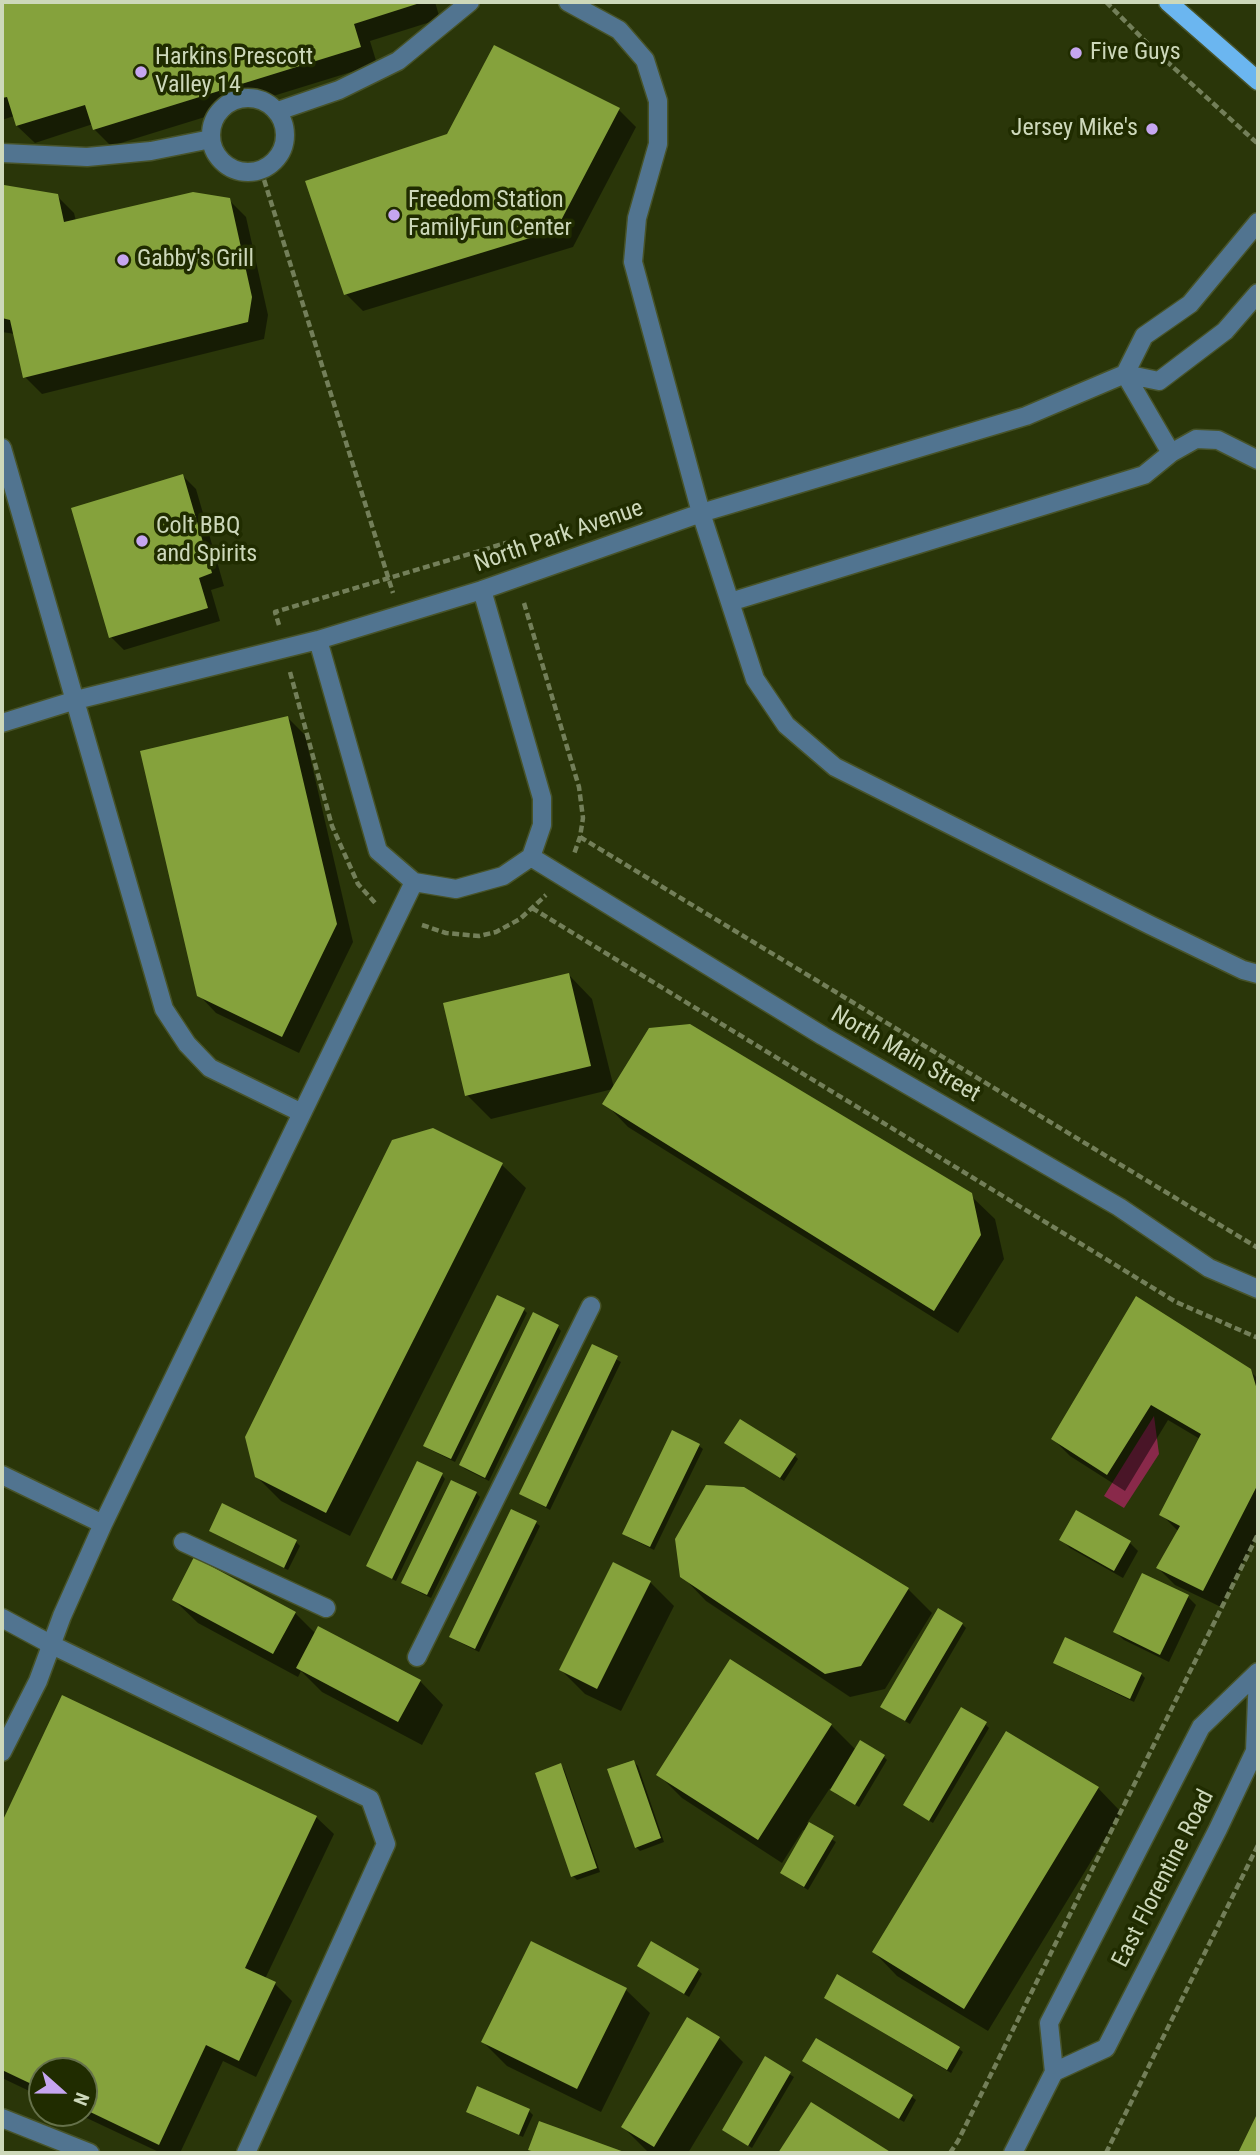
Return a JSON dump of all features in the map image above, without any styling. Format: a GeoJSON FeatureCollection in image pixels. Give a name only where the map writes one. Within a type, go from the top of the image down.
{"type":"FeatureCollection","features":[{"type":"Feature","properties":{"kind":"main road"},"geometry":{"type":"LineString","coordinates":[[1168,2],[1258,81]]}},
{"type":"Feature","properties":{"kind":"street"},"geometry":{"type":"LineString","coordinates":[[278,111],[338,90],[398,61],[470,2]]}},
{"type":"Feature","properties":{"kind":"street"},"geometry":{"type":"LineString","coordinates":[[568,2],[619,30],[645,60],[658,101],[658,144],[637,218],[633,262],[701,513],[755,679],[786,725],[835,767],[1150,925],[1243,970],[1258,974]]}},
{"type":"Feature","properties":{"kind":"street"},"geometry":{"type":"LineString","coordinates":[[246,97],[257,98],[278,111],[286,133],[279,156],[271,164],[261,170],[239,171],[220,159],[211,139],[216,116],[224,107],[234,100],[246,97]]}},
{"type":"Feature","properties":{"kind":"street"},"geometry":{"type":"LineString","coordinates":[[2,153],[87,158],[151,151],[211,139]]}},
{"type":"Feature","properties":{"kind":"street"},"geometry":{"type":"LineString","coordinates":[[1125,374],[1144,337],[1190,304],[1258,222]]}},
{"type":"Feature","properties":{"kind":"street"},"geometry":{"type":"LineString","coordinates":[[1125,374],[1159,381],[1225,331],[1258,293]]}},
{"type":"Feature","properties":{"kind":"street"},"geometry":{"type":"LineString","coordinates":[[1125,374],[1171,453]]}},
{"type":"Feature","properties":{"kind":"street","name":"North Park Avenue"},"geometry":{"type":"LineString","coordinates":[[2,723],[76,700],[318,640],[482,590],[701,513],[1026,416],[1125,374]]}},
{"type":"Feature","properties":{"kind":"street"},"geometry":{"type":"LineString","coordinates":[[730,602],[1144,475],[1171,453],[1196,439],[1218,440],[1258,460]]}},
{"type":"Feature","properties":{"kind":"street"},"geometry":{"type":"LineString","coordinates":[[2,448],[164,1009],[187,1044],[211,1068],[302,1113]]}},
{"type":"Feature","properties":{"kind":"street"},"geometry":{"type":"LineString","coordinates":[[318,640],[378,851],[414,882],[456,889],[503,876],[531,856],[542,825],[542,798],[482,590]]}},
{"type":"Feature","properties":{"kind":"street","name":"North Main Street"},"geometry":{"type":"LineString","coordinates":[[531,856],[823,1036],[1119,1207],[1209,1268],[1258,1289]]}},
{"type":"Feature","properties":{"kind":"street"},"geometry":{"type":"LineString","coordinates":[[2,1752],[38,1681],[62,1616],[103,1524],[414,882]]}},
{"type":"Feature","properties":{"kind":"street"},"geometry":{"type":"LineString","coordinates":[[416,1657],[591,1306]]}},
{"type":"Feature","properties":{"kind":"street"},"geometry":{"type":"LineString","coordinates":[[2,1475],[103,1524]]}},
{"type":"Feature","properties":{"kind":"street"},"geometry":{"type":"LineString","coordinates":[[183,1542],[326,1608]]}},
{"type":"Feature","properties":{"kind":"street"},"geometry":{"type":"LineString","coordinates":[[2,1618],[52,1645],[370,1799],[386,1844],[246,2153]]}},
{"type":"Feature","properties":{"kind":"street","name":"East Florentine Road"},"geometry":{"type":"LineString","coordinates":[[1258,1672],[1255,1751],[1218,1829],[1106,2048],[1054,2072],[1049,2023],[1201,1727],[1258,1672]]}},
{"type":"Feature","properties":{"kind":"street"},"geometry":{"type":"LineString","coordinates":[[1013,2153],[1054,2072]]}},
{"type":"Feature","properties":{"kind":"street"},"geometry":{"type":"LineString","coordinates":[[2,2118],[90,2153]]}},
{"type":"Feature","properties":{"kind":"path"},"geometry":{"type":"LineString","coordinates":[[1106,2],[1153,49],[1258,144]]}},
{"type":"Feature","properties":{"kind":"path"},"geometry":{"type":"LineString","coordinates":[[261,170],[400,615]]}},
{"type":"Feature","properties":{"kind":"path"},"geometry":{"type":"LineString","coordinates":[[279,626],[275,612],[506,543],[510,556]]}},
{"type":"Feature","properties":{"kind":"path"},"geometry":{"type":"LineString","coordinates":[[522,596],[579,787],[583,818],[572,860]]}},
{"type":"Feature","properties":{"kind":"path"},"geometry":{"type":"LineString","coordinates":[[289,670],[332,826],[358,884],[376,905]]}},
{"type":"Feature","properties":{"kind":"path"},"geometry":{"type":"LineString","coordinates":[[580,837],[1258,1248]]}},
{"type":"Feature","properties":{"kind":"path"},"geometry":{"type":"LineString","coordinates":[[422,925],[446,933],[479,936],[496,932],[520,919],[550,892]]}},
{"type":"Feature","properties":{"kind":"path"},"geometry":{"type":"LineString","coordinates":[[532,908],[1176,1302],[1258,1338]]}},
{"type":"Feature","properties":{"kind":"path"},"geometry":{"type":"LineString","coordinates":[[950,2153],[1258,1534]]}},
{"type":"Feature","properties":{"kind":"path"},"geometry":{"type":"LineString","coordinates":[[1106,2153],[1258,1846]]}},
{"type":"Feature","properties":{"kind":"shaded area"},"geometry":{"type":"Polygon","coordinates":[[[1154,1416],[1159,1454],[1124,1508],[1104,1496],[1154,1416]]]}},
{"type":"Feature","properties":{"kind":"building","name":"Harkins Prescott Valley 14"},"geometry":{"type":"Polygon","coordinates":[[[2,2],[423,2],[354,24],[361,47],[93,130],[85,105],[16,126],[7,97],[2,98],[2,2]]]}},
{"type":"Feature","properties":{"kind":"building"},"geometry":{"type":"Polygon","coordinates":[[[494,45],[620,108],[556,230],[344,295],[305,181],[447,134],[494,45]]]}},
{"type":"Feature","properties":{"kind":"building","name":"Gabby's Grill"},"geometry":{"type":"Polygon","coordinates":[[[4,185],[58,194],[64,222],[193,192],[230,198],[252,297],[248,322],[23,378],[10,320],[2,318],[4,185]]]}},
{"type":"Feature","properties":{"kind":"building","name":"Colt BBQ and Spirits"},"geometry":{"type":"Polygon","coordinates":[[[183,474],[212,573],[199,578],[208,608],[109,638],[71,508],[183,474]]]}},
{"type":"Feature","properties":{"kind":"building"},"geometry":{"type":"Polygon","coordinates":[[[288,716],[337,924],[282,1037],[197,996],[140,751],[288,716]]]}},
{"type":"Feature","properties":{"kind":"building"},"geometry":{"type":"Polygon","coordinates":[[[569,973],[591,1066],[465,1096],[443,1003],[569,973]]]}},
{"type":"Feature","properties":{"kind":"building"},"geometry":{"type":"Polygon","coordinates":[[[690,1024],[972,1193],[981,1235],[934,1311],[602,1104],[649,1028],[690,1024]]]}},
{"type":"Feature","properties":{"kind":"building"},"geometry":{"type":"Polygon","coordinates":[[[433,1128],[503,1163],[326,1513],[255,1477],[245,1437],[392,1140],[433,1128]]]}},
{"type":"Feature","properties":{"kind":"building"},"geometry":{"type":"Polygon","coordinates":[[[497,1295],[525,1308],[451,1459],[423,1446],[497,1295]]]}},
{"type":"Feature","properties":{"kind":"building"},"geometry":{"type":"Polygon","coordinates":[[[1136,1296],[1251,1369],[1258,1393],[1258,1484],[1203,1591],[1156,1568],[1180,1526],[1159,1515],[1201,1434],[1151,1405],[1107,1475],[1051,1439],[1136,1296]]]}},
{"type":"Feature","properties":{"kind":"building"},"geometry":{"type":"Polygon","coordinates":[[[533,1312],[559,1325],[485,1478],[459,1465],[533,1312]]]}},
{"type":"Feature","properties":{"kind":"building"},"geometry":{"type":"Polygon","coordinates":[[[592,1344],[618,1356],[546,1507],[519,1494],[592,1344]]]}},
{"type":"Feature","properties":{"kind":"building"},"geometry":{"type":"Polygon","coordinates":[[[740,1419],[796,1454],[780,1478],[724,1443],[740,1419]]]}},
{"type":"Feature","properties":{"kind":"building"},"geometry":{"type":"Polygon","coordinates":[[[672,1430],[700,1444],[650,1547],[622,1534],[672,1430]]]}},
{"type":"Feature","properties":{"kind":"building"},"geometry":{"type":"Polygon","coordinates":[[[417,1461],[443,1473],[392,1579],[366,1566],[417,1461]]]}},
{"type":"Feature","properties":{"kind":"building"},"geometry":{"type":"Polygon","coordinates":[[[451,1480],[477,1492],[427,1595],[401,1583],[451,1480]]]}},
{"type":"Feature","properties":{"kind":"building"},"geometry":{"type":"Polygon","coordinates":[[[706,1485],[744,1487],[909,1588],[861,1666],[825,1674],[680,1577],[675,1539],[706,1485]]]}},
{"type":"Feature","properties":{"kind":"building"},"geometry":{"type":"Polygon","coordinates":[[[222,1503],[297,1540],[284,1568],[209,1531],[222,1503]]]}},
{"type":"Feature","properties":{"kind":"building"},"geometry":{"type":"Polygon","coordinates":[[[511,1509],[537,1521],[475,1649],[449,1637],[511,1509]]]}},
{"type":"Feature","properties":{"kind":"building"},"geometry":{"type":"Polygon","coordinates":[[[1076,1510],[1131,1541],[1114,1571],[1059,1540],[1076,1510]]]}},
{"type":"Feature","properties":{"kind":"building"},"geometry":{"type":"Polygon","coordinates":[[[194,1557],[296,1612],[273,1654],[172,1600],[194,1557]]]}},
{"type":"Feature","properties":{"kind":"building"},"geometry":{"type":"Polygon","coordinates":[[[613,1562],[651,1581],[597,1689],[559,1670],[613,1562]]]}},
{"type":"Feature","properties":{"kind":"building"},"geometry":{"type":"Polygon","coordinates":[[[1142,1573],[1189,1595],[1160,1655],[1113,1632],[1142,1573]]]}},
{"type":"Feature","properties":{"kind":"building"},"geometry":{"type":"Polygon","coordinates":[[[938,1608],[963,1623],[905,1721],[880,1707],[938,1608]]]}},
{"type":"Feature","properties":{"kind":"building"},"geometry":{"type":"Polygon","coordinates":[[[318,1626],[421,1680],[398,1722],[296,1668],[318,1626]]]}},
{"type":"Feature","properties":{"kind":"building"},"geometry":{"type":"Polygon","coordinates":[[[1065,1637],[1142,1673],[1130,1699],[1053,1663],[1065,1637]]]}},
{"type":"Feature","properties":{"kind":"building"},"geometry":{"type":"Polygon","coordinates":[[[730,1659],[832,1724],[758,1840],[656,1775],[730,1659]]]}},
{"type":"Feature","properties":{"kind":"building"},"geometry":{"type":"Polygon","coordinates":[[[62,1695],[317,1816],[245,1968],[276,1982],[239,2061],[206,2045],[159,2145],[98,2116],[98,2057],[28,2057],[28,2082],[2,2070],[2,1822],[62,1695]]]}},
{"type":"Feature","properties":{"kind":"building"},"geometry":{"type":"Polygon","coordinates":[[[961,1707],[987,1722],[929,1821],[903,1805],[961,1707]]]}},
{"type":"Feature","properties":{"kind":"building"},"geometry":{"type":"Polygon","coordinates":[[[1006,1731],[1099,1787],[964,2009],[872,1952],[1006,1731]]]}},
{"type":"Feature","properties":{"kind":"building"},"geometry":{"type":"Polygon","coordinates":[[[860,1740],[885,1755],[855,1805],[830,1790],[860,1740]]]}},
{"type":"Feature","properties":{"kind":"building"},"geometry":{"type":"Polygon","coordinates":[[[634,1760],[661,1838],[635,1848],[607,1769],[634,1760]]]}},
{"type":"Feature","properties":{"kind":"building"},"geometry":{"type":"Polygon","coordinates":[[[561,1763],[597,1868],[571,1877],[535,1773],[561,1763]]]}},
{"type":"Feature","properties":{"kind":"building"},"geometry":{"type":"Polygon","coordinates":[[[809,1822],[834,1836],[804,1887],[780,1873],[809,1822]]]}},
{"type":"Feature","properties":{"kind":"building"},"geometry":{"type":"Polygon","coordinates":[[[531,1941],[627,1988],[577,2089],[481,2042],[531,1941]]]}},
{"type":"Feature","properties":{"kind":"building"},"geometry":{"type":"Polygon","coordinates":[[[651,1941],[699,1969],[684,1994],[637,1966],[651,1941]]]}},
{"type":"Feature","properties":{"kind":"building"},"geometry":{"type":"Polygon","coordinates":[[[837,1974],[960,2047],[947,2070],[824,1998],[837,1974]]]}},
{"type":"Feature","properties":{"kind":"building"},"geometry":{"type":"Polygon","coordinates":[[[687,2017],[720,2037],[654,2147],[621,2127],[687,2017]]]}},
{"type":"Feature","properties":{"kind":"building"},"geometry":{"type":"Polygon","coordinates":[[[816,2038],[913,2095],[899,2119],[802,2061],[816,2038]]]}},
{"type":"Feature","properties":{"kind":"building"},"geometry":{"type":"Polygon","coordinates":[[[765,2056],[791,2072],[748,2146],[722,2130],[765,2056]]]}},
{"type":"Feature","properties":{"kind":"building"},"geometry":{"type":"Polygon","coordinates":[[[477,2086],[530,2109],[519,2135],[466,2112],[477,2086]]]}},
{"type":"Feature","properties":{"kind":"building"},"geometry":{"type":"Polygon","coordinates":[[[811,2102],[892,2153],[778,2153],[811,2102]]]}},
{"type":"Feature","properties":{"kind":"building"},"geometry":{"type":"Polygon","coordinates":[[[1258,2112],[1258,2153],[1238,2153],[1258,2112]]]}},
{"type":"Feature","properties":{"kind":"building"},"geometry":{"type":"Polygon","coordinates":[[[539,2121],[627,2153],[538,2153],[528,2150],[539,2121]]]}},
{"type":"Feature","properties":{"kind":"place","name":"Five Guys"},"geometry":{"type":"Point","coordinates":[1076,53]}},
{"type":"Feature","properties":{"kind":"place","name":"Harkins Prescott Valley 14"},"geometry":{"type":"Point","coordinates":[141,72]}},
{"type":"Feature","properties":{"kind":"place","name":"Jersey Mike's"},"geometry":{"type":"Point","coordinates":[1152,129]}},
{"type":"Feature","properties":{"kind":"place","name":"Freedom Station FamilyFun Center"},"geometry":{"type":"Point","coordinates":[394,215]}},
{"type":"Feature","properties":{"kind":"place","name":"Gabby's Grill"},"geometry":{"type":"Point","coordinates":[123,260]}},
{"type":"Feature","properties":{"kind":"place","name":"Colt BBQ and Spirits"},"geometry":{"type":"Point","coordinates":[142,541]}}]}
